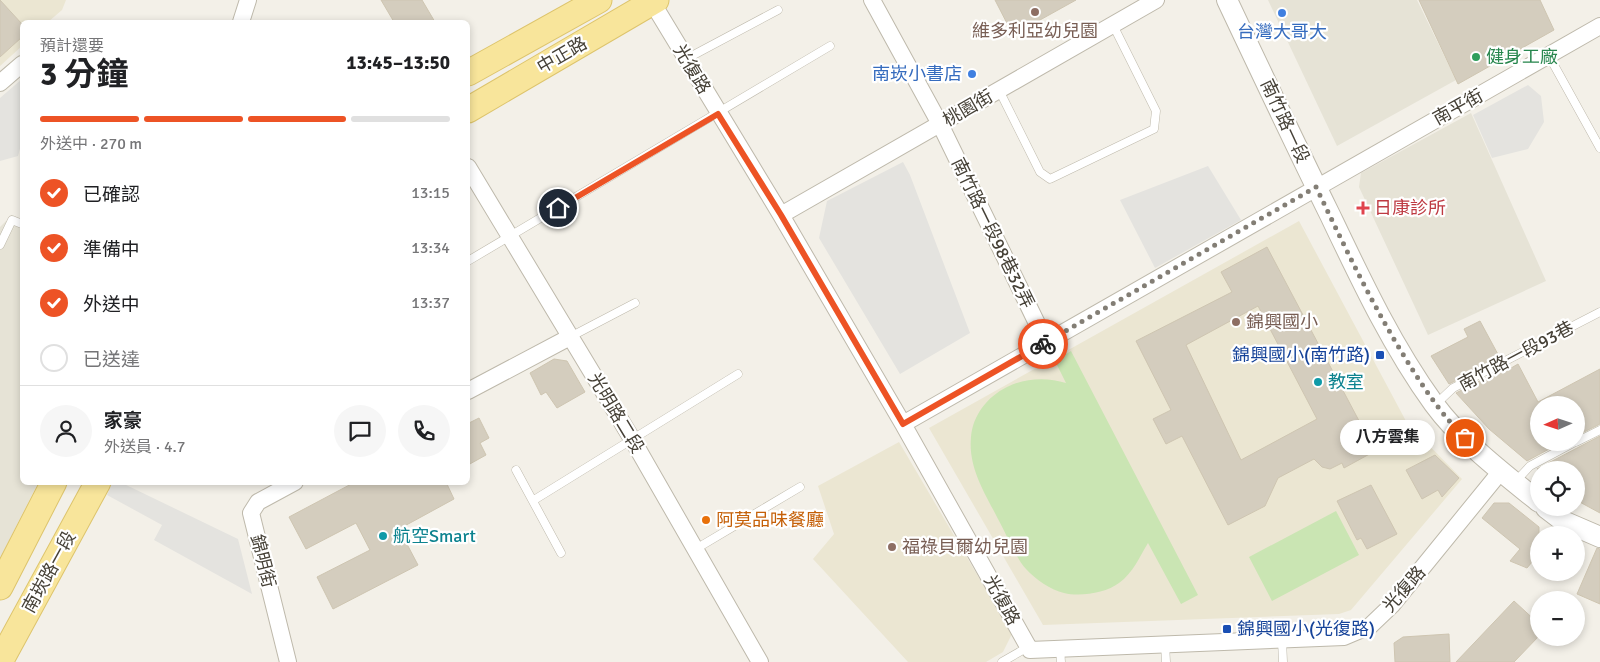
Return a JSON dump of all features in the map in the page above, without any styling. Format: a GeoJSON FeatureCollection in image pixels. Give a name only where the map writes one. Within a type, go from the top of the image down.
{"type":"FeatureCollection","features":[{"type":"Feature","properties":{"kind":"main road","name":"中正路"},"geometry":{"type":"LineString","coordinates":[[470,72],[599,0]]}},
{"type":"Feature","properties":{"kind":"main road","name":"中正路"},"geometry":{"type":"LineString","coordinates":[[470,109],[653,1]]}},
{"type":"Feature","properties":{"kind":"main road","name":"南崁路一段"},"geometry":{"type":"LineString","coordinates":[[0,587],[52,485]]}},
{"type":"Feature","properties":{"kind":"main road","name":"南崁路一段"},"geometry":{"type":"LineString","coordinates":[[0,662],[96,485]]}},
{"type":"Feature","properties":{"kind":"street"},"geometry":{"type":"LineString","coordinates":[[242,20],[248,0]]}},
{"type":"Feature","properties":{"kind":"street","name":"南竹路一段98巷32弄"},"geometry":{"type":"LineString","coordinates":[[872,0],[940,124],[1046,342]]}},
{"type":"Feature","properties":{"kind":"street","name":"桃園街"},"geometry":{"type":"LineString","coordinates":[[781,215],[1156,0]]}},
{"type":"Feature","properties":{"kind":"street","name":"南竹路一段"},"geometry":{"type":"LineString","coordinates":[[1227,0],[1369,296],[1435,405],[1453,426],[1530,495]]}},
{"type":"Feature","properties":{"kind":"street","name":"光復路"},"geometry":{"type":"LineString","coordinates":[[653,1],[718,114],[781,215],[903,424],[1030,650],[1060,655],[1165,643],[1344,637],[1370,626],[1392,606],[1508,477]]}},
{"type":"Feature","properties":{"kind":"street","name":"南平街"},"geometry":{"type":"LineString","coordinates":[[903,424],[1600,26]]}},
{"type":"Feature","properties":{"kind":"street"},"geometry":{"type":"LineString","coordinates":[[0,83],[20,66]]}},
{"type":"Feature","properties":{"kind":"street","name":"光明路二段"},"geometry":{"type":"LineString","coordinates":[[470,170],[632,439],[760,662]]}},
{"type":"Feature","properties":{"kind":"street"},"geometry":{"type":"LineString","coordinates":[[470,390],[570,337]]}},
{"type":"Feature","properties":{"kind":"street","name":"錦明街"},"geometry":{"type":"LineString","coordinates":[[288,662],[251,513],[258,502],[289,485]]}},
{"type":"Feature","properties":{"kind":"street"},"geometry":{"type":"LineString","coordinates":[[1556,516],[1563,521],[1600,537]]}},
{"type":"Feature","properties":{"kind":"lane"},"geometry":{"type":"LineString","coordinates":[[686,59],[778,10]]}},
{"type":"Feature","properties":{"kind":"lane"},"geometry":{"type":"LineString","coordinates":[[999,90],[1040,172],[1050,178],[1154,129],[1156,111],[1113,25]]}},
{"type":"Feature","properties":{"kind":"lane"},"geometry":{"type":"LineString","coordinates":[[470,260],[830,46]]}},
{"type":"Feature","properties":{"kind":"lane"},"geometry":{"type":"LineString","coordinates":[[1549,56],[1600,148]]}},
{"type":"Feature","properties":{"kind":"lane"},"geometry":{"type":"LineString","coordinates":[[0,245],[12,220],[20,223]]}},
{"type":"Feature","properties":{"kind":"lane"},"geometry":{"type":"LineString","coordinates":[[570,337],[635,303]]}},
{"type":"Feature","properties":{"kind":"lane","name":"南竹路一段93巷"},"geometry":{"type":"LineString","coordinates":[[1435,405],[1453,388],[1600,312]]}},
{"type":"Feature","properties":{"kind":"lane"},"geometry":{"type":"LineString","coordinates":[[534,500],[738,374]]}},
{"type":"Feature","properties":{"kind":"lane"},"geometry":{"type":"LineString","coordinates":[[1585,438],[1600,430]]}},
{"type":"Feature","properties":{"kind":"lane"},"geometry":{"type":"LineString","coordinates":[[1508,477],[1559,451]]}},
{"type":"Feature","properties":{"kind":"lane"},"geometry":{"type":"LineString","coordinates":[[516,470],[534,500],[561,553]]}},
{"type":"Feature","properties":{"kind":"lane"},"geometry":{"type":"LineString","coordinates":[[694,550],[800,487]]}},
{"type":"Feature","properties":{"kind":"lane"},"geometry":{"type":"LineString","coordinates":[[1282,640],[1283,662]]}},
{"type":"Feature","properties":{"kind":"lane"},"geometry":{"type":"LineString","coordinates":[[1165,643],[1166,662]]}},
{"type":"Feature","properties":{"kind":"lane"},"geometry":{"type":"LineString","coordinates":[[1002,662],[1028,647]]}},
{"type":"Feature","properties":{"kind":"shaded area"},"geometry":{"type":"Polygon","coordinates":[[[0,0],[66,0],[62,10],[50,20],[20,20],[20,48],[0,66],[0,0]]]}},
{"type":"Feature","properties":{"kind":"shaded area"},"geometry":{"type":"Polygon","coordinates":[[[1268,0],[1417,0],[1456,80],[1337,146],[1268,0]]]}},
{"type":"Feature","properties":{"kind":"shaded area"},"geometry":{"type":"Polygon","coordinates":[[[20,81],[20,148],[18,156],[0,161],[0,98],[20,81]]]}},
{"type":"Feature","properties":{"kind":"shaded area"},"geometry":{"type":"Polygon","coordinates":[[[1528,85],[1541,96],[1544,122],[1528,149],[1492,158],[1473,115],[1528,85]]]}},
{"type":"Feature","properties":{"kind":"shaded area"},"geometry":{"type":"Polygon","coordinates":[[[1471,113],[1546,281],[1428,335],[1359,187],[1361,173],[1471,113]]]}},
{"type":"Feature","properties":{"kind":"shaded area"},"geometry":{"type":"Polygon","coordinates":[[[903,162],[910,175],[970,333],[900,374],[819,238],[827,201],[903,162]]]}},
{"type":"Feature","properties":{"kind":"shaded area"},"geometry":{"type":"Polygon","coordinates":[[[1208,166],[1241,220],[1155,268],[1120,200],[1208,166]]]}},
{"type":"Feature","properties":{"kind":"shaded area"},"geometry":{"type":"Polygon","coordinates":[[[6,221],[20,227],[20,485],[37,485],[0,558],[0,227],[6,221]]]}},
{"type":"Feature","properties":{"kind":"shaded area","name":"錦興國小"},"geometry":{"type":"Polygon","coordinates":[[[1299,221],[1407,423],[1462,479],[1351,610],[1339,614],[1043,625],[929,428],[1299,221]]]}},
{"type":"Feature","properties":{"kind":"shaded area","name":"福祿貝爾幼兒園"},"geometry":{"type":"Polygon","coordinates":[[[899,442],[1012,634],[1003,652],[986,662],[908,662],[813,559],[834,534],[818,486],[899,442]]]}},
{"type":"Feature","properties":{"kind":"shaded area"},"geometry":{"type":"Polygon","coordinates":[[[111,485],[126,485],[238,539],[252,594],[154,540],[162,525],[107,495],[111,485]]]}},
{"type":"Feature","properties":{"kind":"green space"},"geometry":{"type":"Polygon","coordinates":[[[1071,351],[1198,595],[1181,604],[1148,543],[1136,564],[1124,579],[1107,589],[1078,595],[1059,592],[1044,584],[1030,573],[1018,558],[979,480],[972,459],[971,437],[975,421],[982,408],[993,396],[1014,384],[1044,379],[1066,383],[1055,361],[1071,351]]]}},
{"type":"Feature","properties":{"kind":"green space"},"geometry":{"type":"Polygon","coordinates":[[[1336,511],[1359,555],[1272,601],[1249,557],[1336,511]]]}},
{"type":"Feature","properties":{"kind":"building"},"geometry":{"type":"Polygon","coordinates":[[[0,0],[20,22],[20,39],[0,57],[0,0]]]}},
{"type":"Feature","properties":{"kind":"building"},"geometry":{"type":"Polygon","coordinates":[[[381,0],[422,0],[434,20],[393,20],[381,0]]]}},
{"type":"Feature","properties":{"kind":"building"},"geometry":{"type":"Polygon","coordinates":[[[995,0],[1076,0],[1013,35],[995,0]]]}},
{"type":"Feature","properties":{"kind":"building","name":"健身工廠"},"geometry":{"type":"Polygon","coordinates":[[[1419,0],[1540,0],[1554,30],[1458,84],[1419,0]]]}},
{"type":"Feature","properties":{"kind":"building","name":"教室"},"geometry":{"type":"Polygon","coordinates":[[[1267,247],[1375,451],[1344,468],[1342,463],[1330,469],[1322,467],[1314,459],[1278,478],[1265,506],[1228,525],[1182,436],[1166,444],[1153,419],[1171,410],[1136,341],[1232,292],[1221,272],[1267,247]],[[1258,306],[1186,345],[1241,460],[1317,419],[1258,306]]]}},
{"type":"Feature","properties":{"kind":"building"},"geometry":{"type":"Polygon","coordinates":[[[1480,321],[1500,358],[1449,384],[1431,356],[1468,337],[1464,329],[1480,321]]]}},
{"type":"Feature","properties":{"kind":"building"},"geometry":{"type":"Polygon","coordinates":[[[554,359],[567,361],[585,392],[557,408],[546,392],[541,395],[530,373],[554,359]]]}},
{"type":"Feature","properties":{"kind":"building"},"geometry":{"type":"Polygon","coordinates":[[[1518,364],[1535,396],[1530,396],[1530,451],[1545,451],[1527,461],[1489,429],[1456,393],[1505,368],[1506,371],[1518,364]]]}},
{"type":"Feature","properties":{"kind":"building"},"geometry":{"type":"Polygon","coordinates":[[[1600,369],[1600,424],[1585,432],[1585,396],[1549,396],[1600,369]]]}},
{"type":"Feature","properties":{"kind":"building"},"geometry":{"type":"Polygon","coordinates":[[[479,418],[489,438],[480,443],[486,455],[470,464],[470,422],[479,418]]]}},
{"type":"Feature","properties":{"kind":"building"},"geometry":{"type":"Polygon","coordinates":[[[1600,436],[1600,513],[1585,505],[1585,461],[1552,461],[1571,451],[1585,451],[1585,444],[1600,436]]]}},
{"type":"Feature","properties":{"kind":"building"},"geometry":{"type":"Polygon","coordinates":[[[1435,455],[1459,478],[1442,497],[1438,490],[1422,499],[1406,470],[1435,455]]]}},
{"type":"Feature","properties":{"kind":"building","name":"航空Smart"},"geometry":{"type":"Polygon","coordinates":[[[349,485],[447,485],[454,499],[399,529],[418,565],[333,609],[317,577],[370,550],[356,523],[306,549],[289,517],[349,485]]]}},
{"type":"Feature","properties":{"kind":"building"},"geometry":{"type":"Polygon","coordinates":[[[1371,485],[1397,534],[1367,549],[1361,538],[1357,540],[1337,501],[1371,485]]]}},
{"type":"Feature","properties":{"kind":"building"},"geometry":{"type":"Polygon","coordinates":[[[1494,503],[1509,503],[1538,526],[1530,526],[1530,564],[1527,568],[1510,561],[1520,549],[1482,518],[1494,503]]]}},
{"type":"Feature","properties":{"kind":"building"},"geometry":{"type":"Polygon","coordinates":[[[1597,548],[1600,549],[1600,604],[1585,597],[1585,591],[1578,591],[1583,581],[1585,581],[1585,576],[1597,548]]]}},
{"type":"Feature","properties":{"kind":"building"},"geometry":{"type":"Polygon","coordinates":[[[1514,601],[1530,616],[1530,645],[1514,662],[1456,662],[1514,601]]]}},
{"type":"Feature","properties":{"kind":"building"},"geometry":{"type":"Polygon","coordinates":[[[1449,634],[1450,662],[1395,662],[1394,643],[1403,637],[1449,634]]]}},
{"type":"Feature","properties":{"kind":"way so far"},"geometry":{"type":"LineString","coordinates":[[1043,344],[1316,187],[1369,296],[1413,371],[1435,405],[1465,438]]}},
{"type":"Feature","properties":{"kind":"place","name":"維多利亞幼兒園"},"geometry":{"type":"Point","coordinates":[1035,12]}},
{"type":"Feature","properties":{"kind":"place","name":"台灣大哥大"},"geometry":{"type":"Point","coordinates":[1282,13]}},
{"type":"Feature","properties":{"kind":"place","name":"健身工廠"},"geometry":{"type":"Point","coordinates":[1476,57]}},
{"type":"Feature","properties":{"kind":"place","name":"南崁小書店"},"geometry":{"type":"Point","coordinates":[972,74]}},
{"type":"Feature","properties":{"kind":"place","name":"日康診所"},"geometry":{"type":"Point","coordinates":[1363,208]}},
{"type":"Feature","properties":{"kind":"place","name":"錦興國小"},"geometry":{"type":"Point","coordinates":[1236,322]}},
{"type":"Feature","properties":{"kind":"place","name":"錦興國小(南竹路)"},"geometry":{"type":"Point","coordinates":[1380,355]}},
{"type":"Feature","properties":{"kind":"place","name":"教室"},"geometry":{"type":"Point","coordinates":[1318,382]}},
{"type":"Feature","properties":{"kind":"place","name":"八方雲集"},"geometry":{"type":"Point","coordinates":[1465,438]}},
{"type":"Feature","properties":{"kind":"place","name":"阿莫品味餐廳"},"geometry":{"type":"Point","coordinates":[706,520]}},
{"type":"Feature","properties":{"kind":"place","name":"航空Smart"},"geometry":{"type":"Point","coordinates":[383,536]}},
{"type":"Feature","properties":{"kind":"place","name":"福祿貝爾幼兒園"},"geometry":{"type":"Point","coordinates":[892,547]}},
{"type":"Feature","properties":{"kind":"place","name":"錦興國小(光復路)"},"geometry":{"type":"Point","coordinates":[1227,629]}},
{"type":"Feature","properties":{"kind":"route"},"geometry":{"type":"LineString","coordinates":[[558,208],[718,114],[781,215],[903,424],[1043,344]]}}]}
